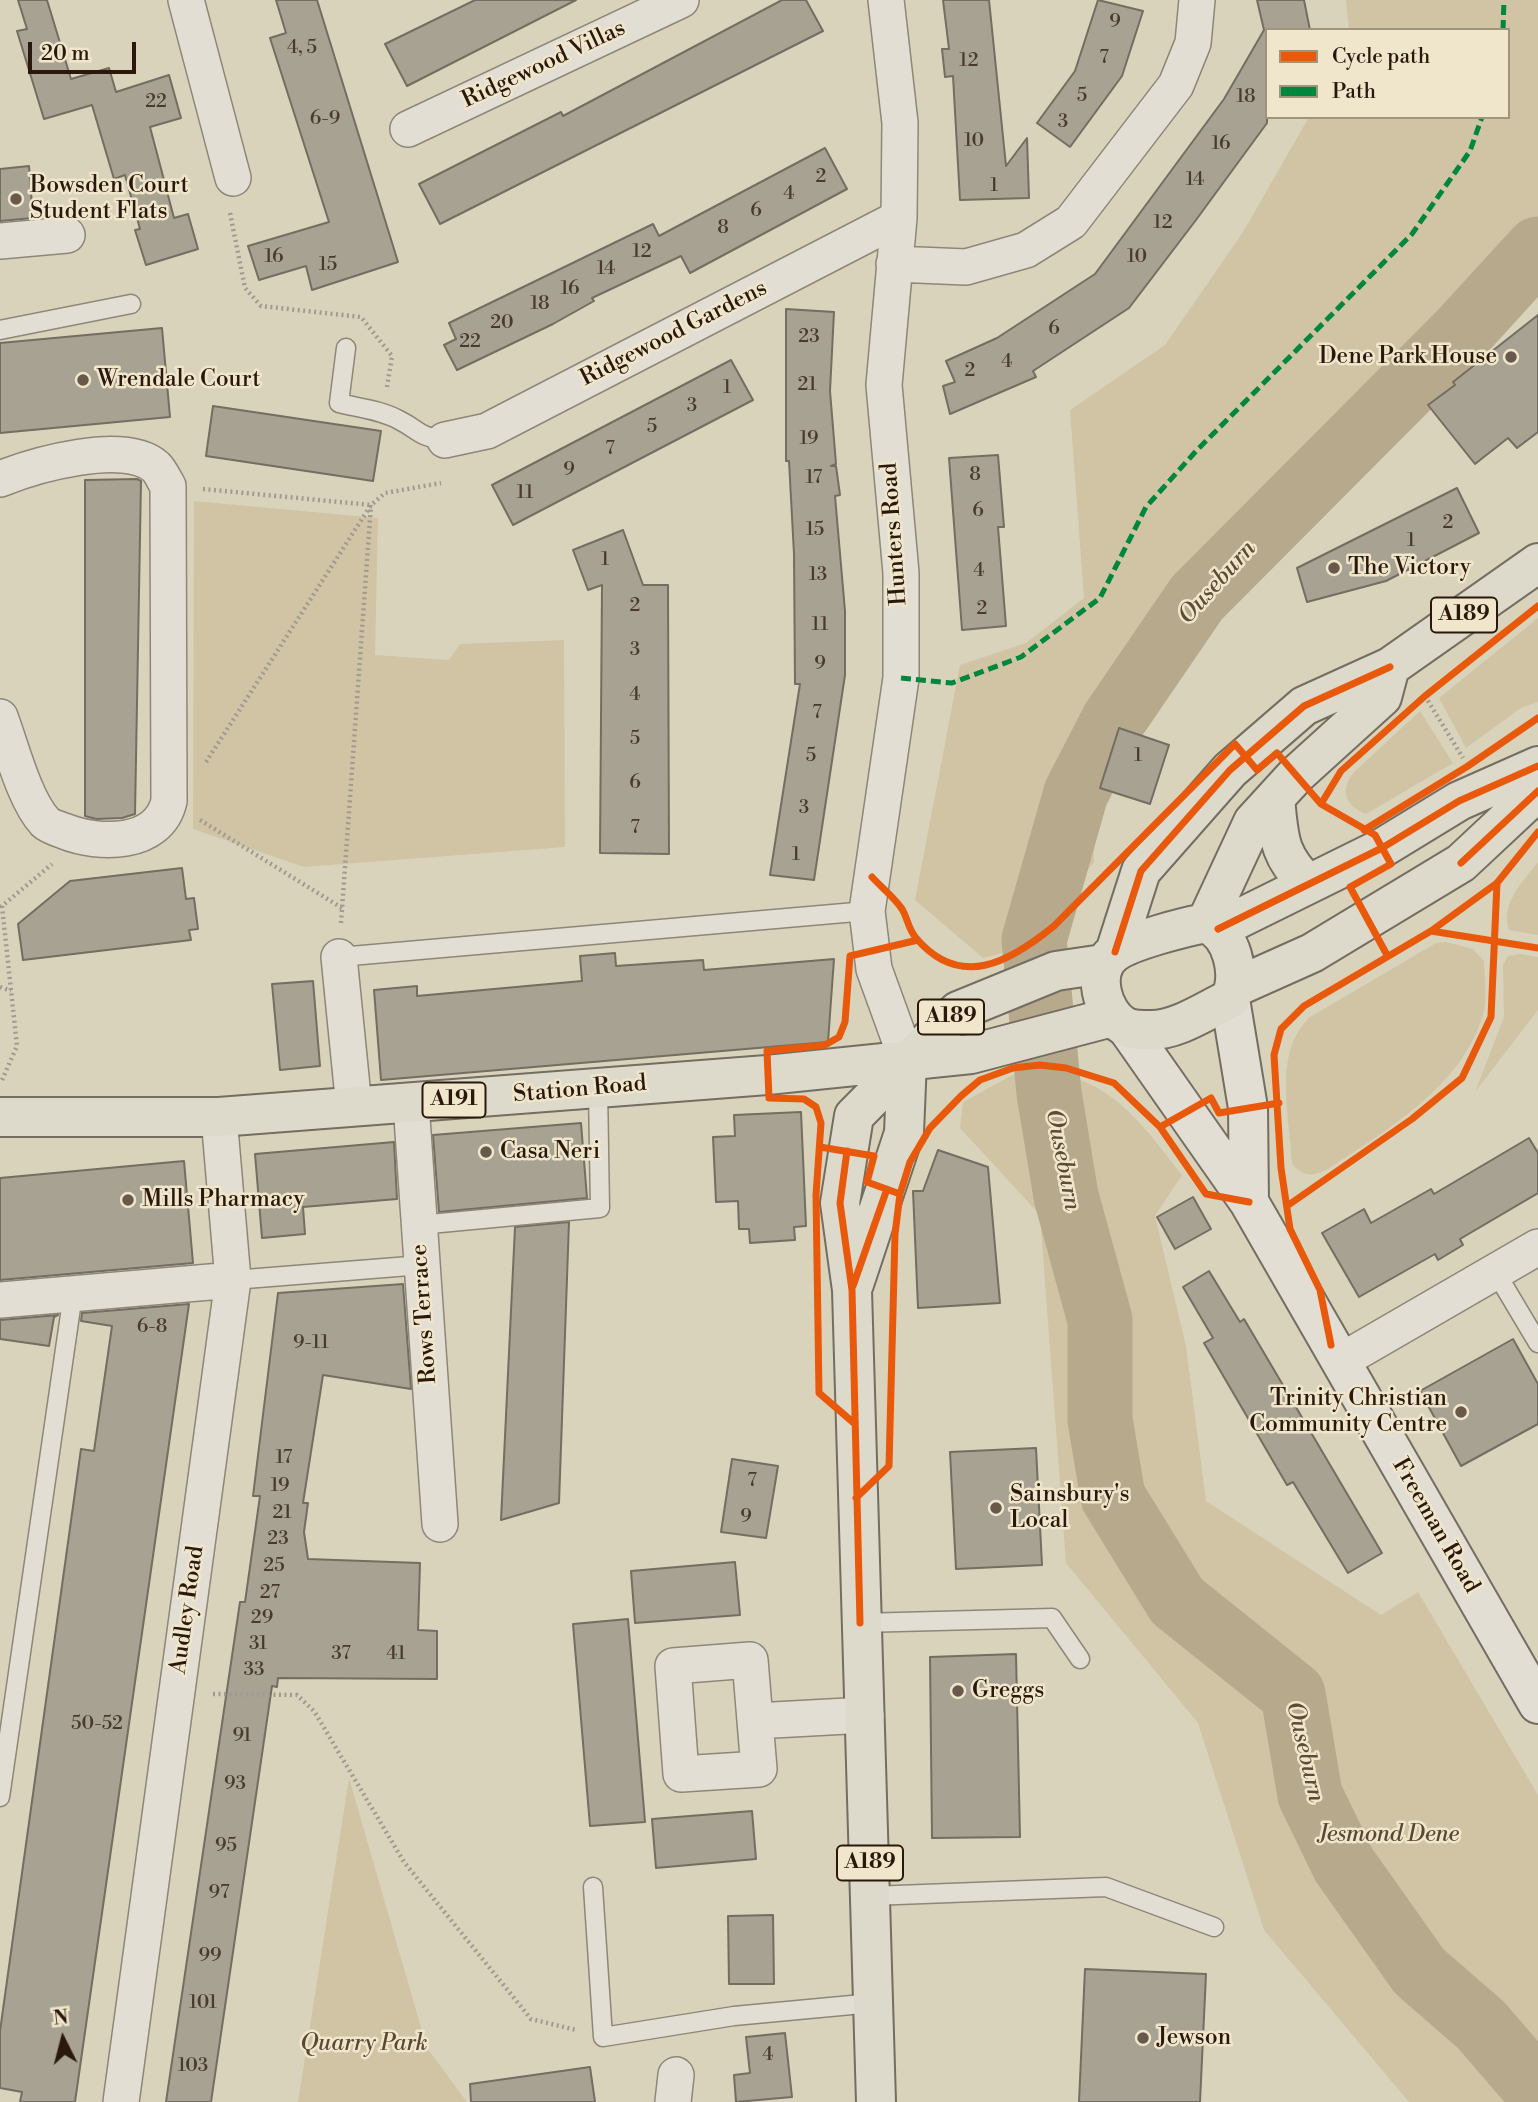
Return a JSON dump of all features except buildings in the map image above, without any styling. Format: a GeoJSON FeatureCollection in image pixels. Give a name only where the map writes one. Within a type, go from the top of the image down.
{"type":"FeatureCollection","features":[{"type":"Feature","properties":{"kind":"main road","name":"A189"},"geometry":{"type":"LineString","coordinates":[[1120,1023],[1100,987],[1141,870],[1230,770],[1304,706],[1390,667],[1538,563]]}},
{"type":"Feature","properties":{"kind":"main road"},"geometry":{"type":"LineString","coordinates":[[1212,926],[1253,822],[1382,697],[1390,667]]}},
{"type":"Feature","properties":{"kind":"main road"},"geometry":{"type":"LineString","coordinates":[[1212,926],[1382,848],[1459,801],[1538,766]]}},
{"type":"Feature","properties":{"kind":"main road"},"geometry":{"type":"LineString","coordinates":[[1212,926],[1229,948],[1233,993],[1312,953],[1461,863],[1538,791]]}},
{"type":"Feature","properties":{"kind":"main road"},"geometry":{"type":"LineString","coordinates":[[1275,798],[1278,836],[1287,864],[1308,884]]}},
{"type":"Feature","properties":{"kind":"main road","name":"A189"},"geometry":{"type":"LineString","coordinates":[[876,2102],[852,1290],[840,1203],[854,1116],[958,1011],[1056,971],[1109,958],[1185,927],[1212,926]]}},
{"type":"Feature","properties":{"kind":"main road","name":"A189"},"geometry":{"type":"LineString","coordinates":[[907,1060],[971,1054],[1064,1029],[1120,1023],[1153,1030],[1175,1025],[1233,993]]}},
{"type":"Feature","properties":{"kind":"main road","name":"A189"},"geometry":{"type":"LineString","coordinates":[[852,1290],[904,1133],[907,1060]]}},
{"type":"Feature","properties":{"kind":"main road","name":"Station Road"},"geometry":{"type":"LineString","coordinates":[[0,1117],[219,1117],[598,1088],[907,1060]]}},
{"type":"Feature","properties":{"kind":"street"},"geometry":{"type":"LineString","coordinates":[[186,0],[233,178]]}},
{"type":"Feature","properties":{"kind":"street","name":"Ridgewood Villas"},"geometry":{"type":"LineString","coordinates":[[408,129],[681,0]]}},
{"type":"Feature","properties":{"kind":"street","name":"Hunters Road"},"geometry":{"type":"LineString","coordinates":[[886,0],[900,123],[899,218],[884,385],[901,573],[901,678],[867,911],[874,969],[907,1060]]}},
{"type":"Feature","properties":{"kind":"street"},"geometry":{"type":"LineString","coordinates":[[894,264],[966,267],[1026,250],[1071,222],[1177,85],[1193,43],[1197,0]]}},
{"type":"Feature","properties":{"kind":"street","name":"Ridgewood Gardens"},"geometry":{"type":"LineString","coordinates":[[444,440],[486,431],[899,218]]}},
{"type":"Feature","properties":{"kind":"street"},"geometry":{"type":"LineString","coordinates":[[0,241],[67,235]]}},
{"type":"Feature","properties":{"kind":"street"},"geometry":{"type":"LineString","coordinates":[[0,479],[45,462],[95,455],[140,458],[157,468],[168,486],[169,790],[166,814],[152,830],[125,839],[82,838],[46,823],[31,799],[0,717]]}},
{"type":"Feature","properties":{"kind":"street"},"geometry":{"type":"LineString","coordinates":[[340,942],[354,1107]]}},
{"type":"Feature","properties":{"kind":"street","name":"Freeman Road"},"geometry":{"type":"LineString","coordinates":[[1233,993],[1248,1108],[1249,1202]]}},
{"type":"Feature","properties":{"kind":"street","name":"Freeman Road"},"geometry":{"type":"LineString","coordinates":[[1120,1023],[1249,1202],[1538,1704]]}},
{"type":"Feature","properties":{"kind":"street","name":"Rows Terrace"},"geometry":{"type":"LineString","coordinates":[[411,1103],[440,1524]]}},
{"type":"Feature","properties":{"kind":"street","name":"Audley Road"},"geometry":{"type":"LineString","coordinates":[[121,2102],[233,1280],[219,1117]]}},
{"type":"Feature","properties":{"kind":"street"},"geometry":{"type":"LineString","coordinates":[[1340,1361],[1538,1247]]}},
{"type":"Feature","properties":{"kind":"street"},"geometry":{"type":"LineString","coordinates":[[0,1300],[233,1280]]}},
{"type":"Feature","properties":{"kind":"street"},"geometry":{"type":"LineString","coordinates":[[755,1721],[866,1715]]}},
{"type":"Feature","properties":{"kind":"lane"},"geometry":{"type":"LineString","coordinates":[[0,330],[131,304]]}},
{"type":"Feature","properties":{"kind":"lane"},"geometry":{"type":"LineString","coordinates":[[345,348],[339,403],[383,413],[400,420],[422,437],[444,440]]}},
{"type":"Feature","properties":{"kind":"lane"},"geometry":{"type":"LineString","coordinates":[[340,942],[867,911]]}},
{"type":"Feature","properties":{"kind":"lane"},"geometry":{"type":"LineString","coordinates":[[419,1225],[600,1208],[598,1088]]}},
{"type":"Feature","properties":{"kind":"lane"},"geometry":{"type":"LineString","coordinates":[[233,1280],[422,1265]]}},
{"type":"Feature","properties":{"kind":"lane"},"geometry":{"type":"LineString","coordinates":[[1495,1271],[1538,1343]]}},
{"type":"Feature","properties":{"kind":"lane"},"geometry":{"type":"LineString","coordinates":[[0,1797],[73,1294]]}},
{"type":"Feature","properties":{"kind":"lane"},"geometry":{"type":"LineString","coordinates":[[860,1623],[1052,1618],[1080,1659]]}},
{"type":"Feature","properties":{"kind":"lane"},"geometry":{"type":"LineString","coordinates":[[593,1887],[603,2037],[734,2015],[873,2003]]}},
{"type":"Feature","properties":{"kind":"lane"},"geometry":{"type":"LineString","coordinates":[[871,1896],[1106,1887],[1214,1927]]}},
{"type":"Feature","properties":{"kind":"path"},"geometry":{"type":"LineString","coordinates":[[233,178],[228,204],[245,288],[261,306],[361,317],[392,356],[383,413]]}},
{"type":"Feature","properties":{"kind":"path"},"geometry":{"type":"LineString","coordinates":[[169,790],[195,778],[371,505],[385,494],[441,483]]}},
{"type":"Feature","properties":{"kind":"path"},"geometry":{"type":"LineString","coordinates":[[168,486],[371,505]]}},
{"type":"Feature","properties":{"kind":"path"},"geometry":{"type":"LineString","coordinates":[[340,942],[371,505]]}},
{"type":"Feature","properties":{"kind":"path"},"geometry":{"type":"LineString","coordinates":[[1416,704],[1436,687]]}},
{"type":"Feature","properties":{"kind":"path"},"geometry":{"type":"LineString","coordinates":[[1425,696],[1468,766]]}},
{"type":"Feature","properties":{"kind":"path"},"geometry":{"type":"LineString","coordinates":[[169,790],[342,908]]}},
{"type":"Feature","properties":{"kind":"path"},"geometry":{"type":"LineString","coordinates":[[0,1085],[17,1046],[2,906],[82,838]]}},
{"type":"Feature","properties":{"kind":"path"},"geometry":{"type":"LineString","coordinates":[[0,987],[11,990]]}},
{"type":"Feature","properties":{"kind":"path"},"geometry":{"type":"LineString","coordinates":[[177,1693],[297,1695],[314,1712],[404,1862],[531,2019],[603,2037]]}},
{"type":"Feature","properties":{"kind":"green space"},"geometry":{"type":"Polygon","coordinates":[[[1346,0],[1538,0],[1538,275],[1263,549],[1139,694],[1091,789],[1094,862],[1065,897],[1012,951],[983,958],[915,900],[960,665],[1026,643],[1084,598],[1070,410],[1165,345],[1243,232],[1308,119],[1510,119],[1510,28],[1349,28],[1346,0]]]}},
{"type":"Feature","properties":{"kind":"green space"},"geometry":{"type":"Polygon","coordinates":[[[194,501],[378,518],[375,655],[449,660],[460,644],[564,640],[565,847],[304,867],[193,829],[194,501]]]}},
{"type":"Feature","properties":{"kind":"green space"},"geometry":{"type":"Polygon","coordinates":[[[1538,618],[1538,702],[1521,708],[1466,748],[1439,698],[1538,618]]]}},
{"type":"Feature","properties":{"kind":"green space"},"geometry":{"type":"Polygon","coordinates":[[[1420,711],[1453,763],[1366,814],[1359,811],[1349,802],[1346,792],[1353,773],[1420,711]]]}},
{"type":"Feature","properties":{"kind":"green space"},"geometry":{"type":"Polygon","coordinates":[[[1538,862],[1538,935],[1509,930],[1507,920],[1510,902],[1538,862]]]}},
{"type":"Feature","properties":{"kind":"green space"},"geometry":{"type":"Polygon","coordinates":[[[1446,942],[1473,949],[1484,961],[1486,996],[1483,1015],[1473,1040],[1458,1064],[1419,1104],[1374,1139],[1322,1172],[1309,1174],[1301,1171],[1292,1164],[1286,1086],[1287,1066],[1298,1031],[1310,1017],[1436,943],[1446,942]]]}},
{"type":"Feature","properties":{"kind":"green space"},"geometry":{"type":"Polygon","coordinates":[[[1521,954],[1538,957],[1538,1010],[1475,1092],[1504,1017],[1503,965],[1508,956],[1521,954]]]}},
{"type":"Feature","properties":{"kind":"green space","name":"Jesmond Dene"},"geometry":{"type":"Polygon","coordinates":[[[1040,1071],[1086,1082],[1105,1093],[1138,1121],[1182,1175],[1155,1216],[1186,1346],[1206,1501],[1381,1615],[1418,1592],[1538,1795],[1538,2102],[1409,2102],[1264,1930],[1198,1723],[1066,1563],[1040,1215],[960,1128],[963,1102],[1013,1075],[1040,1071]]]}},
{"type":"Feature","properties":{"kind":"green space","name":"Quarry Park"},"geometry":{"type":"Polygon","coordinates":[[[349,1778],[427,2048],[467,2102],[298,2102],[349,1778]]]}},
{"type":"Feature","properties":{"kind":"waterway","name":"Ouseburn"},"geometry":{"type":"LineString","coordinates":[[1538,249],[1461,333],[1197,598],[1113,721],[1076,793],[1034,940],[1049,1093],[1066,1196],[1100,1320],[1100,1420],[1113,1497],[1177,1601],[1293,1694],[1310,1795],[1344,1865],[1419,1971],[1481,2025],[1538,2091]]}},
{"type":"Feature","properties":{"kind":"marked path"},"geometry":{"type":"LineString","coordinates":[[1503,28],[1504,0]]}},
{"type":"Feature","properties":{"kind":"marked path"},"geometry":{"type":"LineString","coordinates":[[901,678],[952,683],[1021,657],[1100,598],[1146,507],[1197,450],[1412,234],[1470,151],[1481,119]]}},
{"type":"Feature","properties":{"kind":"cycle path"},"geometry":{"type":"LineString","coordinates":[[1321,804],[1341,771],[1425,696],[1538,606]]}},
{"type":"Feature","properties":{"kind":"cycle path"},"geometry":{"type":"LineString","coordinates":[[1115,952],[1141,871],[1230,770],[1304,706],[1390,667]]}},
{"type":"Feature","properties":{"kind":"cycle path"},"geometry":{"type":"LineString","coordinates":[[1364,830],[1468,766],[1538,718]]}},
{"type":"Feature","properties":{"kind":"cycle path"},"geometry":{"type":"LineString","coordinates":[[872,877],[899,905],[913,935],[933,954],[951,963],[968,967],[1003,959],[1021,950],[1054,926],[1235,744],[1257,770],[1277,753],[1321,804],[1375,835],[1391,864],[1350,887],[1387,955]]}},
{"type":"Feature","properties":{"kind":"cycle path"},"geometry":{"type":"LineString","coordinates":[[1218,929],[1382,848],[1459,801],[1538,766]]}},
{"type":"Feature","properties":{"kind":"cycle path"},"geometry":{"type":"LineString","coordinates":[[1461,863],[1538,791]]}},
{"type":"Feature","properties":{"kind":"cycle path"},"geometry":{"type":"LineString","coordinates":[[1431,931],[1497,883],[1538,832]]}},
{"type":"Feature","properties":{"kind":"cycle path"},"geometry":{"type":"LineString","coordinates":[[1287,1206],[1412,1119],[1462,1078],[1491,1017],[1497,883]]}},
{"type":"Feature","properties":{"kind":"cycle path"},"geometry":{"type":"LineString","coordinates":[[1331,1345],[1320,1290],[1290,1229],[1281,1168],[1274,1055],[1281,1029],[1304,1006],[1431,931],[1538,948]]}},
{"type":"Feature","properties":{"kind":"cycle path"},"geometry":{"type":"LineString","coordinates":[[855,1424],[819,1393],[816,1195],[821,1123],[816,1107],[804,1099],[769,1098],[767,1051],[825,1045],[839,1037],[845,1022],[850,956],[918,940]]}},
{"type":"Feature","properties":{"kind":"cycle path"},"geometry":{"type":"LineString","coordinates":[[856,1498],[889,1466],[895,1234],[900,1194],[910,1162],[930,1128],[980,1080],[1013,1068],[1040,1065],[1066,1068],[1114,1083],[1160,1127],[1206,1194],[1249,1202]]}},
{"type":"Feature","properties":{"kind":"cycle path"},"geometry":{"type":"LineString","coordinates":[[1160,1127],[1211,1098],[1219,1113],[1279,1103]]}},
{"type":"Feature","properties":{"kind":"cycle path"},"geometry":{"type":"LineString","coordinates":[[820,1147],[874,1156],[867,1182],[900,1194]]}},
{"type":"Feature","properties":{"kind":"cycle path"},"geometry":{"type":"LineString","coordinates":[[847,1151],[840,1203],[852,1290],[860,1623]]}},
{"type":"Feature","properties":{"kind":"cycle path"},"geometry":{"type":"LineString","coordinates":[[853,1286],[887,1189]]}},
{"type":"Feature","properties":{"kind":"place","name":"Bowsden Court Student Flats"},"geometry":{"type":"Point","coordinates":[16,199]}},
{"type":"Feature","properties":{"kind":"place","name":"Dene Park House"},"geometry":{"type":"Point","coordinates":[1511,357]}},
{"type":"Feature","properties":{"kind":"place","name":"Wrendale Court"},"geometry":{"type":"Point","coordinates":[83,380]}},
{"type":"Feature","properties":{"kind":"place","name":"The Victory"},"geometry":{"type":"Point","coordinates":[1334,568]}},
{"type":"Feature","properties":{"kind":"place","name":"Casa Neri"},"geometry":{"type":"Point","coordinates":[486,1152]}},
{"type":"Feature","properties":{"kind":"place","name":"Mills Pharmacy"},"geometry":{"type":"Point","coordinates":[128,1200]}},
{"type":"Feature","properties":{"kind":"place","name":"Trinity Christian Community Centre"},"geometry":{"type":"Point","coordinates":[1461,1412]}},
{"type":"Feature","properties":{"kind":"place","name":"Sainsbury's Local"},"geometry":{"type":"Point","coordinates":[996,1508]}},
{"type":"Feature","properties":{"kind":"place","name":"Greggs"},"geometry":{"type":"Point","coordinates":[958,1691]}},
{"type":"Feature","properties":{"kind":"place","name":"Jewson"},"geometry":{"type":"Point","coordinates":[1143,2038]}}]}
